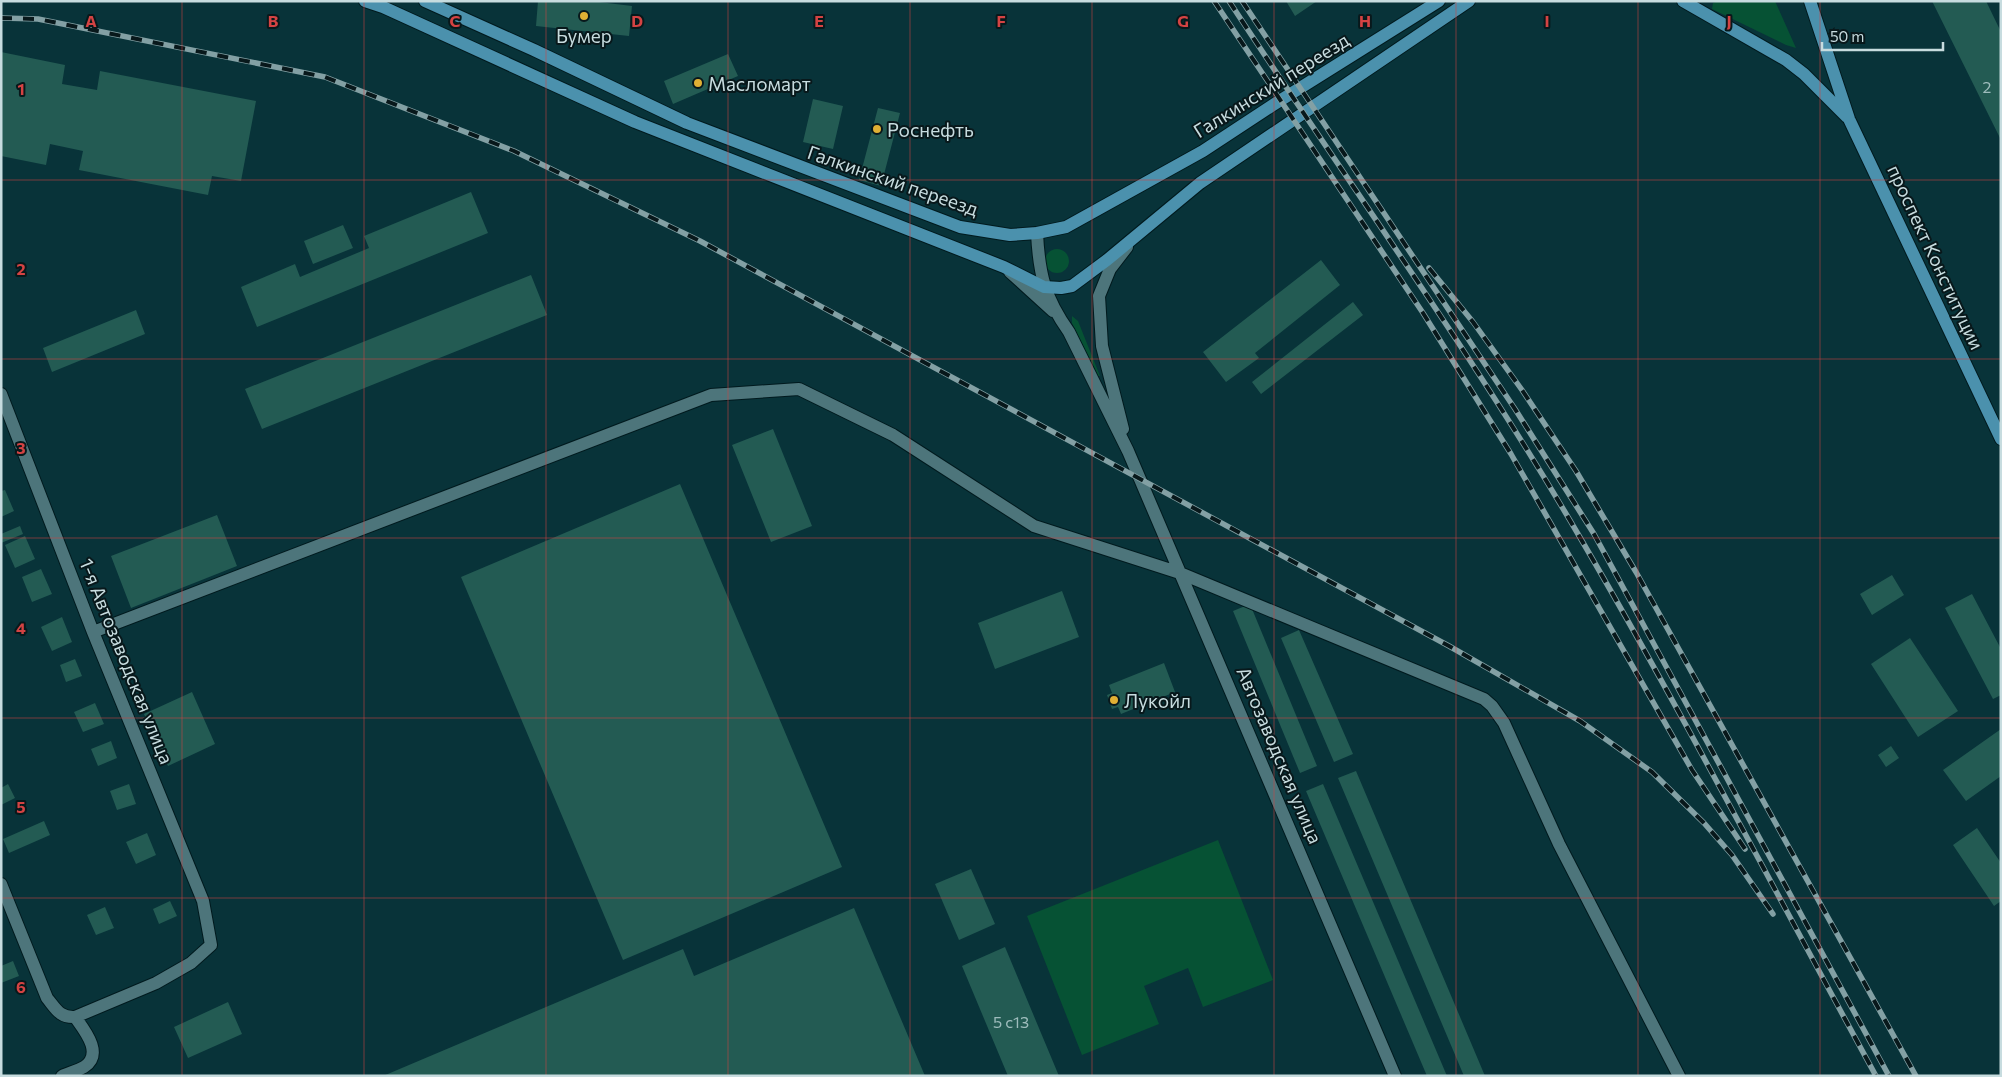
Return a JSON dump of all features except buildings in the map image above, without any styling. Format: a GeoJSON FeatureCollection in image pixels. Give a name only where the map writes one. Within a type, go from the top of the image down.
{"type":"FeatureCollection","features":[{"type":"Feature","properties":{"kind":"main road","name":"Галкинский переезд"},"geometry":{"type":"LineString","coordinates":[[365,1],[383,7],[635,122],[1004,267],[1044,286],[1061,288],[1072,286],[1107,260],[1200,182],[1469,1]]}},
{"type":"Feature","properties":{"kind":"main road","name":"Галкинский переезд"},"geometry":{"type":"LineString","coordinates":[[425,1],[534,50],[687,123],[960,227],[1010,235],[1037,234],[1066,227],[1203,151],[1273,104],[1439,1]]}},
{"type":"Feature","properties":{"kind":"main road","name":"проспект Конституции"},"geometry":{"type":"LineString","coordinates":[[1683,1],[1786,60],[1804,74],[1850,119]]}},
{"type":"Feature","properties":{"kind":"main road","name":"проспект Конституции"},"geometry":{"type":"LineString","coordinates":[[1810,1],[1850,119],[2001,439]]}},
{"type":"Feature","properties":{"kind":"street"},"geometry":{"type":"LineString","coordinates":[[1128,451],[1102,346],[1100,296],[1110,270],[1137,233]]}},
{"type":"Feature","properties":{"kind":"street"},"geometry":{"type":"LineString","coordinates":[[1037,234],[1039,266],[1044,286],[1056,314]]}},
{"type":"Feature","properties":{"kind":"street"},"geometry":{"type":"LineString","coordinates":[[1004,267],[1056,314],[1069,332],[1128,451]]}},
{"type":"Feature","properties":{"kind":"street"},"geometry":{"type":"LineString","coordinates":[[93,632],[711,395],[799,389],[893,436],[1034,526],[1180,572],[1476,696],[1492,706],[1504,723],[1559,844],[1679,1076]]}},
{"type":"Feature","properties":{"kind":"street","name":"1-я Автозаводская улица"},"geometry":{"type":"LineString","coordinates":[[1,394],[93,632],[203,901],[211,945],[191,963],[156,982],[75,1016]]}},
{"type":"Feature","properties":{"kind":"street","name":"Автозаводская улица"},"geometry":{"type":"LineString","coordinates":[[1128,451],[1395,1076]]}},
{"type":"Feature","properties":{"kind":"street"},"geometry":{"type":"LineString","coordinates":[[1,884],[47,998],[60,1013],[67,1017],[75,1016],[93,1048],[92,1060],[83,1068],[62,1076]]}},
{"type":"Feature","properties":{"kind":"green space"},"geometry":{"type":"Polygon","coordinates":[[[1718,1],[1775,1],[1796,48],[1712,9],[1713,3],[1718,1]]]}},
{"type":"Feature","properties":{"kind":"green space"},"geometry":{"type":"Polygon","coordinates":[[[1057,249],[1062,250],[1068,256],[1068,266],[1062,272],[1057,273],[1052,272],[1046,266],[1045,261],[1046,256],[1052,250],[1057,249]]]}},
{"type":"Feature","properties":{"kind":"green space"},"geometry":{"type":"Polygon","coordinates":[[[1072,316],[1078,321],[1100,376],[1095,376],[1072,323],[1072,316]]]}},
{"type":"Feature","properties":{"kind":"green space"},"geometry":{"type":"Polygon","coordinates":[[[1218,840],[1273,980],[1203,1007],[1188,968],[1144,986],[1159,1024],[1082,1055],[1027,916],[1218,840]]]}},
{"type":"Feature","properties":{"kind":"railway"},"geometry":{"type":"LineString","coordinates":[[1214,1],[1423,313],[1511,454],[1692,770],[1745,849]]}},
{"type":"Feature","properties":{"kind":"railway"},"geometry":{"type":"LineString","coordinates":[[1229,1],[1495,399],[1578,534],[1655,668],[1876,1076]]}},
{"type":"Feature","properties":{"kind":"railway"},"geometry":{"type":"LineString","coordinates":[[1242,1],[1515,409],[1594,534],[1889,1076]]}},
{"type":"Feature","properties":{"kind":"railway"},"geometry":{"type":"LineString","coordinates":[[1,18],[38,19],[325,77],[514,151],[700,241],[1449,646],[1580,721],[1652,772],[1704,823],[1732,855],[1773,914]]}},
{"type":"Feature","properties":{"kind":"railway"},"geometry":{"type":"LineString","coordinates":[[1429,268],[1473,322],[1522,390],[1576,471],[1636,572],[1916,1076]]}},
{"type":"Feature","properties":{"kind":"place","name":"Бумер"},"geometry":{"type":"Point","coordinates":[584,16]}},
{"type":"Feature","properties":{"kind":"place","name":"Масломарт"},"geometry":{"type":"Point","coordinates":[698,83]}},
{"type":"Feature","properties":{"kind":"place","name":"Роснефть"},"geometry":{"type":"Point","coordinates":[877,129]}},
{"type":"Feature","properties":{"kind":"place","name":"Лукойл"},"geometry":{"type":"Point","coordinates":[1114,700]}}]}
